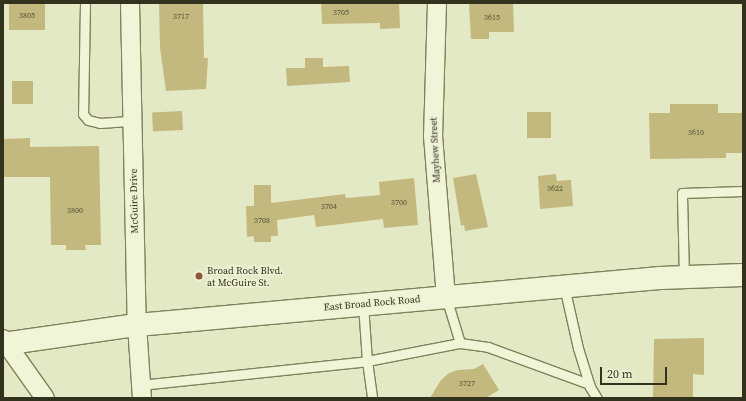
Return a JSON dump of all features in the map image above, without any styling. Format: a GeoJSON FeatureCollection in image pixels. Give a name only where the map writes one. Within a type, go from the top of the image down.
{"type":"FeatureCollection","features":[{"type":"Feature","properties":{"kind":"main road","name":"East Broad Rock Road"},"geometry":{"type":"LineString","coordinates":[[4,342],[137,325],[446,296],[684,277],[743,275]]}},
{"type":"Feature","properties":{"kind":"street","name":"McGuire Drive"},"geometry":{"type":"LineString","coordinates":[[130,3],[137,325],[141,392]]}},
{"type":"Feature","properties":{"kind":"street","name":"Mayhew Street"},"geometry":{"type":"LineString","coordinates":[[437,3],[432,136],[446,296]]}},
{"type":"Feature","properties":{"kind":"street"},"geometry":{"type":"LineString","coordinates":[[4,342],[45,398]]}},
{"type":"Feature","properties":{"kind":"lane"},"geometry":{"type":"LineString","coordinates":[[85,3],[83,114],[88,120],[100,123],[132,121]]}},
{"type":"Feature","properties":{"kind":"lane"},"geometry":{"type":"LineString","coordinates":[[684,277],[682,193],[743,191]]}},
{"type":"Feature","properties":{"kind":"lane"},"geometry":{"type":"LineString","coordinates":[[564,286],[589,384],[596,398]]}},
{"type":"Feature","properties":{"kind":"lane"},"geometry":{"type":"LineString","coordinates":[[446,296],[460,342]]}},
{"type":"Feature","properties":{"kind":"lane"},"geometry":{"type":"LineString","coordinates":[[363,304],[367,361],[372,398]]}},
{"type":"Feature","properties":{"kind":"lane"},"geometry":{"type":"LineString","coordinates":[[141,392],[367,361],[460,342],[488,347],[589,384]]}},
{"type":"Feature","properties":{"kind":"building"},"geometry":{"type":"Polygon","coordinates":[[[9,3],[45,3],[45,30],[9,30],[9,3]]]}},
{"type":"Feature","properties":{"kind":"building"},"geometry":{"type":"Polygon","coordinates":[[[159,3],[203,3],[204,58],[208,58],[206,89],[166,91],[160,48],[159,3]]]}},
{"type":"Feature","properties":{"kind":"building"},"geometry":{"type":"Polygon","coordinates":[[[321,3],[399,3],[400,28],[380,29],[380,23],[322,24],[321,3]]]}},
{"type":"Feature","properties":{"kind":"building"},"geometry":{"type":"Polygon","coordinates":[[[513,3],[514,32],[489,32],[489,39],[471,39],[469,4],[513,3]]]}},
{"type":"Feature","properties":{"kind":"building"},"geometry":{"type":"Polygon","coordinates":[[[305,58],[323,58],[323,67],[349,66],[350,82],[287,86],[286,68],[305,68],[305,58]]]}},
{"type":"Feature","properties":{"kind":"building"},"geometry":{"type":"Polygon","coordinates":[[[12,81],[33,81],[33,104],[12,104],[12,81]]]}},
{"type":"Feature","properties":{"kind":"building"},"geometry":{"type":"Polygon","coordinates":[[[670,104],[718,104],[718,113],[743,113],[743,153],[726,153],[726,158],[650,159],[649,113],[670,113],[670,104]]]}},
{"type":"Feature","properties":{"kind":"building"},"geometry":{"type":"Polygon","coordinates":[[[182,111],[183,130],[153,132],[152,113],[182,111]]]}},
{"type":"Feature","properties":{"kind":"building"},"geometry":{"type":"Polygon","coordinates":[[[527,112],[551,112],[551,138],[527,138],[527,112]]]}},
{"type":"Feature","properties":{"kind":"building"},"geometry":{"type":"Polygon","coordinates":[[[30,138],[30,147],[99,146],[101,245],[85,245],[86,250],[66,250],[66,245],[51,245],[50,177],[3,177],[3,139],[30,138]]]}},
{"type":"Feature","properties":{"kind":"building"},"geometry":{"type":"Polygon","coordinates":[[[476,174],[488,227],[465,231],[464,225],[461,226],[453,178],[476,174]]]}},
{"type":"Feature","properties":{"kind":"building"},"geometry":{"type":"Polygon","coordinates":[[[556,174],[557,181],[571,180],[573,206],[540,209],[538,176],[556,174]]]}},
{"type":"Feature","properties":{"kind":"building"},"geometry":{"type":"Polygon","coordinates":[[[414,178],[418,225],[384,228],[383,219],[316,227],[314,215],[277,220],[278,236],[271,236],[271,242],[254,242],[254,236],[247,237],[246,206],[254,206],[254,185],[271,185],[271,203],[345,194],[346,198],[380,195],[379,182],[414,178]]]}},
{"type":"Feature","properties":{"kind":"building"},"geometry":{"type":"Polygon","coordinates":[[[704,338],[704,375],[693,374],[693,398],[653,398],[654,339],[704,338]]]}},
{"type":"Feature","properties":{"kind":"building"},"geometry":{"type":"Polygon","coordinates":[[[483,364],[499,390],[486,398],[430,398],[441,380],[449,373],[458,370],[474,369],[483,364]]]}},
{"type":"Feature","properties":{"kind":"place","name":"Broad Rock Blvd. at McGuire St."},"geometry":{"type":"Point","coordinates":[199,276]}}]}
